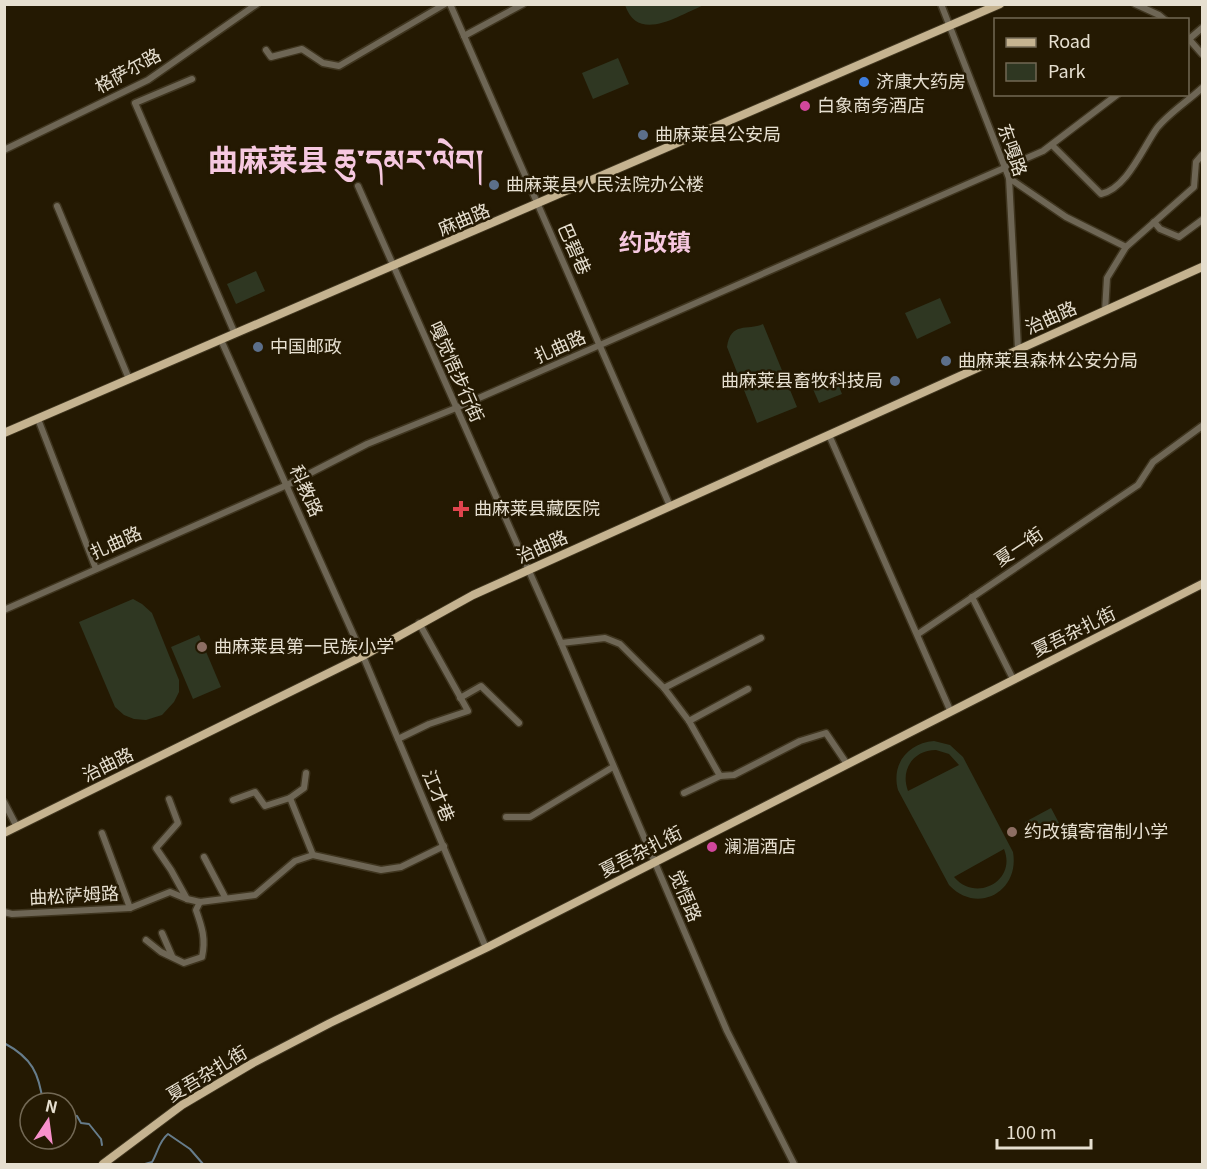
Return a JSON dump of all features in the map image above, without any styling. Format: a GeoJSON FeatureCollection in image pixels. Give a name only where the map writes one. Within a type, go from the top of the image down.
{"type":"FeatureCollection","features":[{"type":"Feature","properties":{"kind":"main road","name":"麻曲路"},"geometry":{"type":"LineString","coordinates":[[4,433],[1000,4]]}},
{"type":"Feature","properties":{"kind":"main road","name":"治曲路"},"geometry":{"type":"LineString","coordinates":[[4,833],[363,656],[472,595],[1203,267]]}},
{"type":"Feature","properties":{"kind":"main road","name":"夏吾杂扎街"},"geometry":{"type":"LineString","coordinates":[[103,1164],[182,1106],[253,1064],[330,1023],[486,948],[950,710],[1203,584]]}},
{"type":"Feature","properties":{"kind":"street","name":"格萨尔路"},"geometry":{"type":"LineString","coordinates":[[4,150],[148,80],[256,4]]}},
{"type":"Feature","properties":{"kind":"street"},"geometry":{"type":"LineString","coordinates":[[266,50],[271,57],[302,49],[323,63],[339,66],[445,4]]}},
{"type":"Feature","properties":{"kind":"street","name":"巴碧巷"},"geometry":{"type":"LineString","coordinates":[[450,4],[670,506]]}},
{"type":"Feature","properties":{"kind":"street"},"geometry":{"type":"LineString","coordinates":[[464,36],[523,4]]}},
{"type":"Feature","properties":{"kind":"street","name":"东嘎路"},"geometry":{"type":"LineString","coordinates":[[940,4],[1009,178],[1017,295],[1018,349]]}},
{"type":"Feature","properties":{"kind":"street"},"geometry":{"type":"LineString","coordinates":[[1135,4],[1163,18]]}},
{"type":"Feature","properties":{"kind":"street"},"geometry":{"type":"LineString","coordinates":[[1189,38],[1203,28]]}},
{"type":"Feature","properties":{"kind":"street"},"geometry":{"type":"LineString","coordinates":[[1189,40],[1203,54]]}},
{"type":"Feature","properties":{"kind":"street"},"geometry":{"type":"LineString","coordinates":[[192,79],[135,103],[235,334]]}},
{"type":"Feature","properties":{"kind":"street"},"geometry":{"type":"LineString","coordinates":[[1052,145],[1101,194],[1107,193],[1131,170],[1158,127],[1203,88]]}},
{"type":"Feature","properties":{"kind":"street","name":"扎曲路"},"geometry":{"type":"LineString","coordinates":[[4,610],[287,485],[367,444],[456,408],[1043,151],[1115,96]]}},
{"type":"Feature","properties":{"kind":"street"},"geometry":{"type":"LineString","coordinates":[[1105,311],[1107,278],[1126,247],[1194,187],[1196,162],[1203,155]]}},
{"type":"Feature","properties":{"kind":"street"},"geometry":{"type":"LineString","coordinates":[[1009,178],[1066,217],[1126,247]]}},
{"type":"Feature","properties":{"kind":"street","name":"嘎觉悟步行街"},"geometry":{"type":"LineString","coordinates":[[358,186],[528,570]]}},
{"type":"Feature","properties":{"kind":"street"},"geometry":{"type":"LineString","coordinates":[[57,206],[129,379]]}},
{"type":"Feature","properties":{"kind":"street"},"geometry":{"type":"LineString","coordinates":[[1154,222],[1179,237],[1203,220]]}},
{"type":"Feature","properties":{"kind":"street","name":"科教路"},"geometry":{"type":"LineString","coordinates":[[221,340],[363,656]]}},
{"type":"Feature","properties":{"kind":"street"},"geometry":{"type":"LineString","coordinates":[[38,419],[96,569]]}},
{"type":"Feature","properties":{"kind":"street","name":"夏一街"},"geometry":{"type":"LineString","coordinates":[[918,634],[1138,485],[1153,462],[1203,426]]}},
{"type":"Feature","properties":{"kind":"street"},"geometry":{"type":"LineString","coordinates":[[829,435],[950,710]]}},
{"type":"Feature","properties":{"kind":"street","name":"觉悟路"},"geometry":{"type":"LineString","coordinates":[[528,570],[727,1031],[795,1164]]}},
{"type":"Feature","properties":{"kind":"street"},"geometry":{"type":"LineString","coordinates":[[972,597],[1013,679]]}},
{"type":"Feature","properties":{"kind":"street"},"geometry":{"type":"LineString","coordinates":[[398,739],[429,724],[468,711],[419,623]]}},
{"type":"Feature","properties":{"kind":"street"},"geometry":{"type":"LineString","coordinates":[[561,643],[605,638],[620,644],[664,688],[689,721],[720,776]]}},
{"type":"Feature","properties":{"kind":"street"},"geometry":{"type":"LineString","coordinates":[[664,688],[761,638]]}},
{"type":"Feature","properties":{"kind":"street","name":"江才巷"},"geometry":{"type":"LineString","coordinates":[[363,656],[486,948]]}},
{"type":"Feature","properties":{"kind":"street"},"geometry":{"type":"LineString","coordinates":[[460,698],[481,686],[519,723]]}},
{"type":"Feature","properties":{"kind":"street"},"geometry":{"type":"LineString","coordinates":[[689,721],[748,689]]}},
{"type":"Feature","properties":{"kind":"street"},"geometry":{"type":"LineString","coordinates":[[684,794],[720,776],[734,776],[800,741],[826,733],[847,764]]}},
{"type":"Feature","properties":{"kind":"street"},"geometry":{"type":"LineString","coordinates":[[506,817],[530,817],[613,767]]}},
{"type":"Feature","properties":{"kind":"street"},"geometry":{"type":"LineString","coordinates":[[233,800],[255,792],[265,806],[290,798],[304,788],[306,773]]}},
{"type":"Feature","properties":{"kind":"street"},"geometry":{"type":"LineString","coordinates":[[290,798],[313,855],[381,870],[401,867],[444,846]]}},
{"type":"Feature","properties":{"kind":"street"},"geometry":{"type":"LineString","coordinates":[[169,799],[178,823],[156,848],[187,899]]}},
{"type":"Feature","properties":{"kind":"street"},"geometry":{"type":"LineString","coordinates":[[4,802],[16,827]]}},
{"type":"Feature","properties":{"kind":"street"},"geometry":{"type":"LineString","coordinates":[[102,832],[130,908]]}},
{"type":"Feature","properties":{"kind":"street","name":"曲松萨姆路"},"geometry":{"type":"LineString","coordinates":[[4,912],[12,914],[130,908],[170,892],[200,902],[255,895],[295,861],[313,855]]}},
{"type":"Feature","properties":{"kind":"street"},"geometry":{"type":"LineString","coordinates":[[204,857],[225,897]]}},
{"type":"Feature","properties":{"kind":"street"},"geometry":{"type":"LineString","coordinates":[[146,940],[161,952],[184,963],[202,957],[205,945],[204,931],[196,910],[200,902]]}},
{"type":"Feature","properties":{"kind":"street"},"geometry":{"type":"LineString","coordinates":[[162,933],[172,956]]}},
{"type":"Feature","properties":{"kind":"green space"},"geometry":{"type":"Polygon","coordinates":[[[625,4],[704,5],[671,20],[649,25],[639,23],[631,17],[625,4]]]}},
{"type":"Feature","properties":{"kind":"green space"},"geometry":{"type":"Polygon","coordinates":[[[618,58],[629,84],[593,99],[582,73],[618,58]]]}},
{"type":"Feature","properties":{"kind":"green space"},"geometry":{"type":"Polygon","coordinates":[[[256,271],[265,291],[236,304],[227,284],[256,271]]]}},
{"type":"Feature","properties":{"kind":"green space"},"geometry":{"type":"Polygon","coordinates":[[[940,298],[951,323],[917,339],[905,313],[940,298]]]}},
{"type":"Feature","properties":{"kind":"green space"},"geometry":{"type":"Polygon","coordinates":[[[763,324],[797,407],[757,423],[727,347],[732,333],[736,330],[763,324]]]}},
{"type":"Feature","properties":{"kind":"green space"},"geometry":{"type":"Polygon","coordinates":[[[836,379],[842,394],[819,403],[813,389],[836,379]]]}},
{"type":"Feature","properties":{"kind":"green space"},"geometry":{"type":"Polygon","coordinates":[[[133,599],[152,613],[179,680],[179,692],[174,702],[162,715],[146,720],[124,715],[115,707],[79,622],[133,599]]]}},
{"type":"Feature","properties":{"kind":"green space"},"geometry":{"type":"Polygon","coordinates":[[[199,635],[221,687],[193,699],[171,647],[199,635]]]}},
{"type":"Feature","properties":{"kind":"green space"},"geometry":{"type":"Polygon","coordinates":[[[934,741],[950,745],[963,757],[1013,852],[1010,878],[994,895],[972,898],[960,894],[949,885],[898,790],[896,781],[899,764],[909,751],[934,741]],[[936,750],[921,753],[910,763],[906,776],[908,791],[959,765],[949,754],[936,750]],[[1004,849],[954,877],[963,885],[973,888],[992,885],[1005,871],[1004,849]]]}},
{"type":"Feature","properties":{"kind":"green space"},"geometry":{"type":"Polygon","coordinates":[[[1051,808],[1059,823],[1033,837],[1025,822],[1051,808]]]}},
{"type":"Feature","properties":{"kind":"waterway"},"geometry":{"type":"LineString","coordinates":[[4,1043],[28,1061],[36,1075],[41,1091]]}},
{"type":"Feature","properties":{"kind":"waterway"},"geometry":{"type":"LineString","coordinates":[[78,1118],[81,1123],[89,1124],[101,1139],[102,1145]]}},
{"type":"Feature","properties":{"kind":"waterway"},"geometry":{"type":"LineString","coordinates":[[145,1164],[152,1162],[168,1134],[190,1149],[203,1164]]}},
{"type":"Feature","properties":{"kind":"waterway"},"geometry":{"type":"LineString","coordinates":[[125,1164],[130,1164]]}},
{"type":"Feature","properties":{"kind":"place","name":"济康大药房"},"geometry":{"type":"Point","coordinates":[864,82]}},
{"type":"Feature","properties":{"kind":"place","name":"白象商务酒店"},"geometry":{"type":"Point","coordinates":[805,106]}},
{"type":"Feature","properties":{"kind":"place","name":"曲麻莱县公安局"},"geometry":{"type":"Point","coordinates":[643,135]}},
{"type":"Feature","properties":{"kind":"place","name":"曲麻莱县人民法院办公楼"},"geometry":{"type":"Point","coordinates":[494,185]}},
{"type":"Feature","properties":{"kind":"place","name":"中国邮政"},"geometry":{"type":"Point","coordinates":[258,347]}},
{"type":"Feature","properties":{"kind":"place","name":"曲麻莱县森林公安分局"},"geometry":{"type":"Point","coordinates":[946,361]}},
{"type":"Feature","properties":{"kind":"place","name":"曲麻莱县畜牧科技局"},"geometry":{"type":"Point","coordinates":[895,381]}},
{"type":"Feature","properties":{"kind":"place","name":"曲麻莱县藏医院"},"geometry":{"type":"Point","coordinates":[461,509]}},
{"type":"Feature","properties":{"kind":"place","name":"曲麻莱县第一民族小学"},"geometry":{"type":"Point","coordinates":[202,647]}},
{"type":"Feature","properties":{"kind":"place","name":"约改镇寄宿制小学"},"geometry":{"type":"Point","coordinates":[1012,832]}},
{"type":"Feature","properties":{"kind":"place","name":"澜湄酒店"},"geometry":{"type":"Point","coordinates":[712,847]}},
{"type":"Feature","properties":{"kind":"district","name":"曲麻莱县 ཆུ་དམར་ལེབ།"},"geometry":{"type":"Point","coordinates":[346,161]}},
{"type":"Feature","properties":{"kind":"district","name":"约改镇"},"geometry":{"type":"Point","coordinates":[655,243]}}]}
